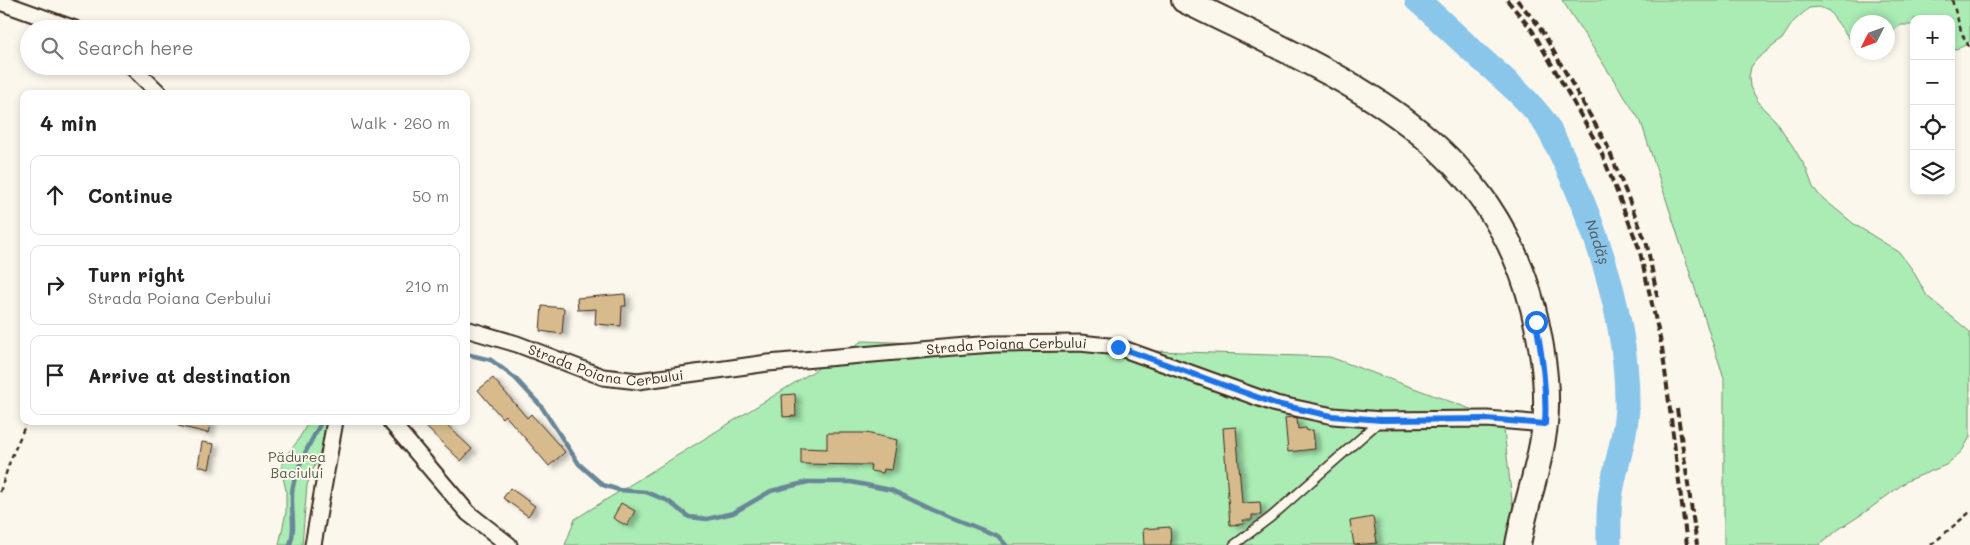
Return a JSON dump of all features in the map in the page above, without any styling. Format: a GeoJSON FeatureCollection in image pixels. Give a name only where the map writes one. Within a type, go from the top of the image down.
{"type":"FeatureCollection","features":[{"type":"Feature","properties":{"kind":"main road"},"geometry":{"type":"LineString","coordinates":[[1184,0],[1335,76],[1374,99],[1428,138],[1467,179],[1502,230],[1530,296],[1543,365],[1546,400],[1545,424],[1531,497],[1518,545]]}},
{"type":"Feature","properties":{"kind":"street"},"geometry":{"type":"LineString","coordinates":[[0,2],[50,20]]}},
{"type":"Feature","properties":{"kind":"street"},"geometry":{"type":"LineString","coordinates":[[140,75],[156,90]]}},
{"type":"Feature","properties":{"kind":"street","name":"Strada Poiana Cerbului"},"geometry":{"type":"LineString","coordinates":[[470,330],[518,344],[603,377],[638,381],[768,363],[994,344],[1080,344],[1118,347],[1276,404],[1332,416],[1381,420],[1487,419],[1545,424]]}},
{"type":"Feature","properties":{"kind":"street"},"geometry":{"type":"LineString","coordinates":[[314,545],[334,425]]}},
{"type":"Feature","properties":{"kind":"street"},"geometry":{"type":"LineString","coordinates":[[393,425],[468,513],[509,545]]}},
{"type":"Feature","properties":{"kind":"lane"},"geometry":{"type":"LineString","coordinates":[[1234,545],[1271,517],[1381,420]]}},
{"type":"Feature","properties":{"kind":"path"},"geometry":{"type":"LineString","coordinates":[[1952,0],[1962,34],[1970,48]]}},
{"type":"Feature","properties":{"kind":"path"},"geometry":{"type":"LineString","coordinates":[[0,492],[25,425]]}},
{"type":"Feature","properties":{"kind":"path"},"geometry":{"type":"LineString","coordinates":[[1931,545],[1970,512]]}},
{"type":"Feature","properties":{"kind":"green space"},"geometry":{"type":"Polygon","coordinates":[[[1562,0],[1970,0],[1970,41],[1956,49],[1955,15],[1910,15],[1910,25],[1901,25],[1895,30],[1895,15],[1850,15],[1850,39],[1829,11],[1819,7],[1809,8],[1793,22],[1782,39],[1757,59],[1751,67],[1749,77],[1750,87],[1760,105],[1775,120],[1792,145],[1806,168],[1813,187],[1820,196],[1854,224],[1899,252],[1912,269],[1927,296],[1970,332],[1970,437],[1962,451],[1946,465],[1907,481],[1819,545],[1724,545],[1724,378],[1641,122],[1562,0]]]}},
{"type":"Feature","properties":{"kind":"green space"},"geometry":{"type":"Polygon","coordinates":[[[862,341],[1330,357],[1503,421],[1517,545],[565,545],[575,519],[862,341]]]}},
{"type":"Feature","properties":{"kind":"green space","name":"Pădurea Baciului"},"geometry":{"type":"Polygon","coordinates":[[[307,425],[329,425],[326,438],[307,485],[302,545],[279,545],[286,512],[286,490],[281,469],[283,459],[297,442],[307,425]]]}},
{"type":"Feature","properties":{"kind":"building"},"geometry":{"type":"Polygon","coordinates":[[[625,294],[626,306],[622,306],[621,326],[595,324],[596,309],[578,310],[577,298],[625,294]]]}},
{"type":"Feature","properties":{"kind":"building"},"geometry":{"type":"Polygon","coordinates":[[[542,306],[564,308],[562,334],[540,331],[542,306]]]}},
{"type":"Feature","properties":{"kind":"building"},"geometry":{"type":"Polygon","coordinates":[[[493,378],[527,418],[531,414],[565,452],[549,466],[505,415],[502,418],[478,390],[493,378]]]}},
{"type":"Feature","properties":{"kind":"building"},"geometry":{"type":"Polygon","coordinates":[[[795,394],[796,416],[783,417],[782,395],[795,394]]]}},
{"type":"Feature","properties":{"kind":"building"},"geometry":{"type":"Polygon","coordinates":[[[1285,418],[1297,418],[1298,429],[1306,428],[1307,431],[1313,430],[1315,449],[1288,452],[1285,418]]]}},
{"type":"Feature","properties":{"kind":"building"},"geometry":{"type":"Polygon","coordinates":[[[178,425],[210,425],[208,433],[178,425]]]}},
{"type":"Feature","properties":{"kind":"building"},"geometry":{"type":"Polygon","coordinates":[[[424,425],[447,425],[472,449],[461,461],[424,425]]]}},
{"type":"Feature","properties":{"kind":"building"},"geometry":{"type":"Polygon","coordinates":[[[1236,427],[1242,503],[1260,502],[1261,515],[1252,515],[1252,520],[1243,520],[1244,524],[1230,525],[1223,428],[1236,427]]]}},
{"type":"Feature","properties":{"kind":"building"},"geometry":{"type":"Polygon","coordinates":[[[827,433],[866,433],[897,440],[892,470],[884,469],[883,473],[870,471],[871,465],[801,464],[801,448],[827,449],[827,433]]]}},
{"type":"Feature","properties":{"kind":"building"},"geometry":{"type":"Polygon","coordinates":[[[202,442],[214,444],[209,469],[198,466],[202,442]]]}},
{"type":"Feature","properties":{"kind":"building"},"geometry":{"type":"Polygon","coordinates":[[[510,488],[535,506],[528,516],[503,498],[510,488]]]}},
{"type":"Feature","properties":{"kind":"building"},"geometry":{"type":"Polygon","coordinates":[[[621,503],[635,511],[627,526],[613,518],[621,503]]]}},
{"type":"Feature","properties":{"kind":"building"},"geometry":{"type":"Polygon","coordinates":[[[1373,517],[1377,543],[1354,545],[1350,521],[1373,517]]]}},
{"type":"Feature","properties":{"kind":"building"},"geometry":{"type":"Polygon","coordinates":[[[1170,527],[1171,545],[1144,545],[1143,529],[1170,527]]]}},
{"type":"Feature","properties":{"kind":"waterway","name":"Nadăș"},"geometry":{"type":"LineString","coordinates":[[1417,0],[1512,86],[1543,120],[1572,177],[1594,232],[1612,289],[1623,348],[1626,377],[1626,418],[1610,499],[1609,545]]}},
{"type":"Feature","properties":{"kind":"waterway"},"geometry":{"type":"LineString","coordinates":[[470,355],[491,360],[515,378],[541,406],[579,464],[603,485],[619,490],[646,492],[668,501],[689,517],[707,519],[733,513],[771,491],[808,482],[851,482],[891,490],[933,510],[998,536],[1006,545]]}},
{"type":"Feature","properties":{"kind":"waterway"},"geometry":{"type":"LineString","coordinates":[[290,545],[293,530],[293,486],[305,453],[320,425]]}},
{"type":"Feature","properties":{"kind":"railway"},"geometry":{"type":"LineString","coordinates":[[1507,0],[1532,30],[1600,149],[1639,248],[1662,347],[1687,545]]}},
{"type":"Feature","properties":{"kind":"railway"},"geometry":{"type":"LineString","coordinates":[[1517,0],[1539,26],[1607,145],[1647,245],[1658,300]]}},
{"type":"Feature","properties":{"kind":"railway"},"geometry":{"type":"LineString","coordinates":[[1677,409],[1697,545]]}},
{"type":"Feature","properties":{"kind":"route"},"geometry":{"type":"LineString","coordinates":[[1118,347],[1276,404],[1332,416],[1381,420],[1487,419],[1545,424],[1544,372],[1536,322]]}}]}
